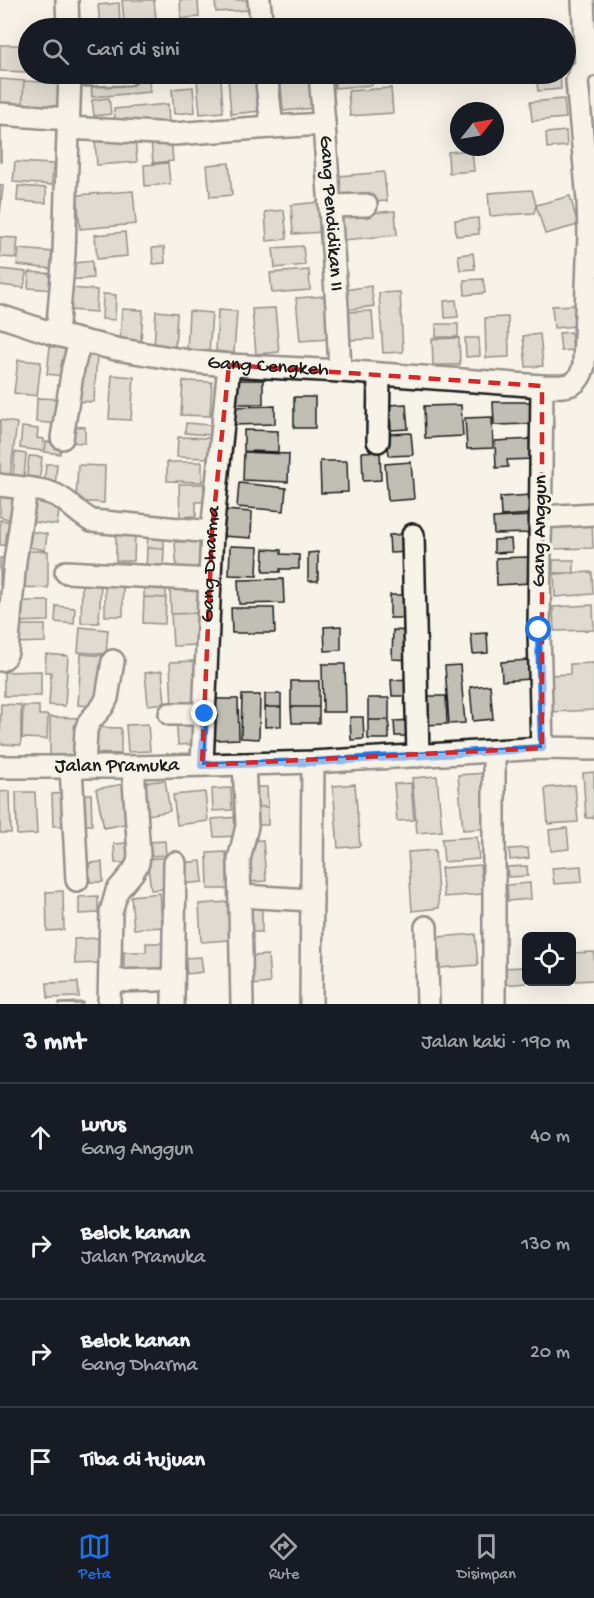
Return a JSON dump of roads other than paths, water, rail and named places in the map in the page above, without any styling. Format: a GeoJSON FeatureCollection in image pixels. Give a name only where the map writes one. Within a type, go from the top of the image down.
{"type":"FeatureCollection","features":[{"type":"Feature","properties":{"kind":"street"},"geometry":{"type":"LineString","coordinates":[[67,0],[68,18]]}},
{"type":"Feature","properties":{"kind":"street"},"geometry":{"type":"LineString","coordinates":[[259,0],[261,18]]}},
{"type":"Feature","properties":{"kind":"street"},"geometry":{"type":"LineString","coordinates":[[584,0],[590,65]]}},
{"type":"Feature","properties":{"kind":"street","name":"Gang Cengkeh"},"geometry":{"type":"LineString","coordinates":[[0,316],[80,341],[195,362],[542,386],[571,384],[581,377],[584,365],[589,234],[577,81],[578,73],[590,65]]}},
{"type":"Feature","properties":{"kind":"street"},"geometry":{"type":"LineString","coordinates":[[57,335],[64,253],[70,84]]}},
{"type":"Feature","properties":{"kind":"street"},"geometry":{"type":"LineString","coordinates":[[267,84],[272,127]]}},
{"type":"Feature","properties":{"kind":"street"},"geometry":{"type":"LineString","coordinates":[[321,84],[324,124]]}},
{"type":"Feature","properties":{"kind":"street","name":"Gang Pendidikan II"},"geometry":{"type":"LineString","coordinates":[[0,114],[174,134],[324,124],[340,371]]}},
{"type":"Feature","properties":{"kind":"street"},"geometry":{"type":"LineString","coordinates":[[330,206],[366,205]]}},
{"type":"Feature","properties":{"kind":"street"},"geometry":{"type":"LineString","coordinates":[[62,438],[73,368],[80,341]]}},
{"type":"Feature","properties":{"kind":"street","name":"Gang Dharma"},"geometry":{"type":"LineString","coordinates":[[202,765],[212,532],[229,365]]}},
{"type":"Feature","properties":{"kind":"street"},"geometry":{"type":"LineString","coordinates":[[378,441],[379,374]]}},
{"type":"Feature","properties":{"kind":"street","name":"Gang Anggun"},"geometry":{"type":"LineString","coordinates":[[542,386],[539,630],[542,748]]}},
{"type":"Feature","properties":{"kind":"street"},"geometry":{"type":"LineString","coordinates":[[0,485],[48,492],[61,498],[92,521],[212,532]]}},
{"type":"Feature","properties":{"kind":"street"},"geometry":{"type":"LineString","coordinates":[[0,660],[8,652],[15,561],[26,489]]}},
{"type":"Feature","properties":{"kind":"street"},"geometry":{"type":"LineString","coordinates":[[541,517],[594,514]]}},
{"type":"Feature","properties":{"kind":"street"},"geometry":{"type":"LineString","coordinates":[[413,534],[418,756]]}},
{"type":"Feature","properties":{"kind":"street"},"geometry":{"type":"LineString","coordinates":[[66,572],[210,580]]}},
{"type":"Feature","properties":{"kind":"street"},"geometry":{"type":"LineString","coordinates":[[77,880],[78,767],[88,722],[103,706],[107,698],[113,661]]}},
{"type":"Feature","properties":{"kind":"street"},"geometry":{"type":"LineString","coordinates":[[170,714],[205,714]]}},
{"type":"Feature","properties":{"kind":"street","name":"Jalan Pramuka"},"geometry":{"type":"LineString","coordinates":[[0,767],[133,767],[313,762],[542,748],[594,749]]}},
{"type":"Feature","properties":{"kind":"street"},"geometry":{"type":"LineString","coordinates":[[494,752],[494,1004]]}},
{"type":"Feature","properties":{"kind":"street"},"geometry":{"type":"LineString","coordinates":[[311,1004],[313,762]]}},
{"type":"Feature","properties":{"kind":"street"},"geometry":{"type":"LineString","coordinates":[[242,1004],[239,860],[247,825],[244,764]]}},
{"type":"Feature","properties":{"kind":"street"},"geometry":{"type":"LineString","coordinates":[[109,1004],[111,912],[117,891],[133,872],[138,863],[139,854],[133,767]]}},
{"type":"Feature","properties":{"kind":"street"},"geometry":{"type":"LineString","coordinates":[[173,1004],[175,863]]}},
{"type":"Feature","properties":{"kind":"street"},"geometry":{"type":"LineString","coordinates":[[240,896],[312,900]]}},
{"type":"Feature","properties":{"kind":"street"},"geometry":{"type":"LineString","coordinates":[[426,927],[428,1004]]}},
{"type":"Feature","properties":{"kind":"street"},"geometry":{"type":"LineString","coordinates":[[110,981],[158,980]]}}]}
